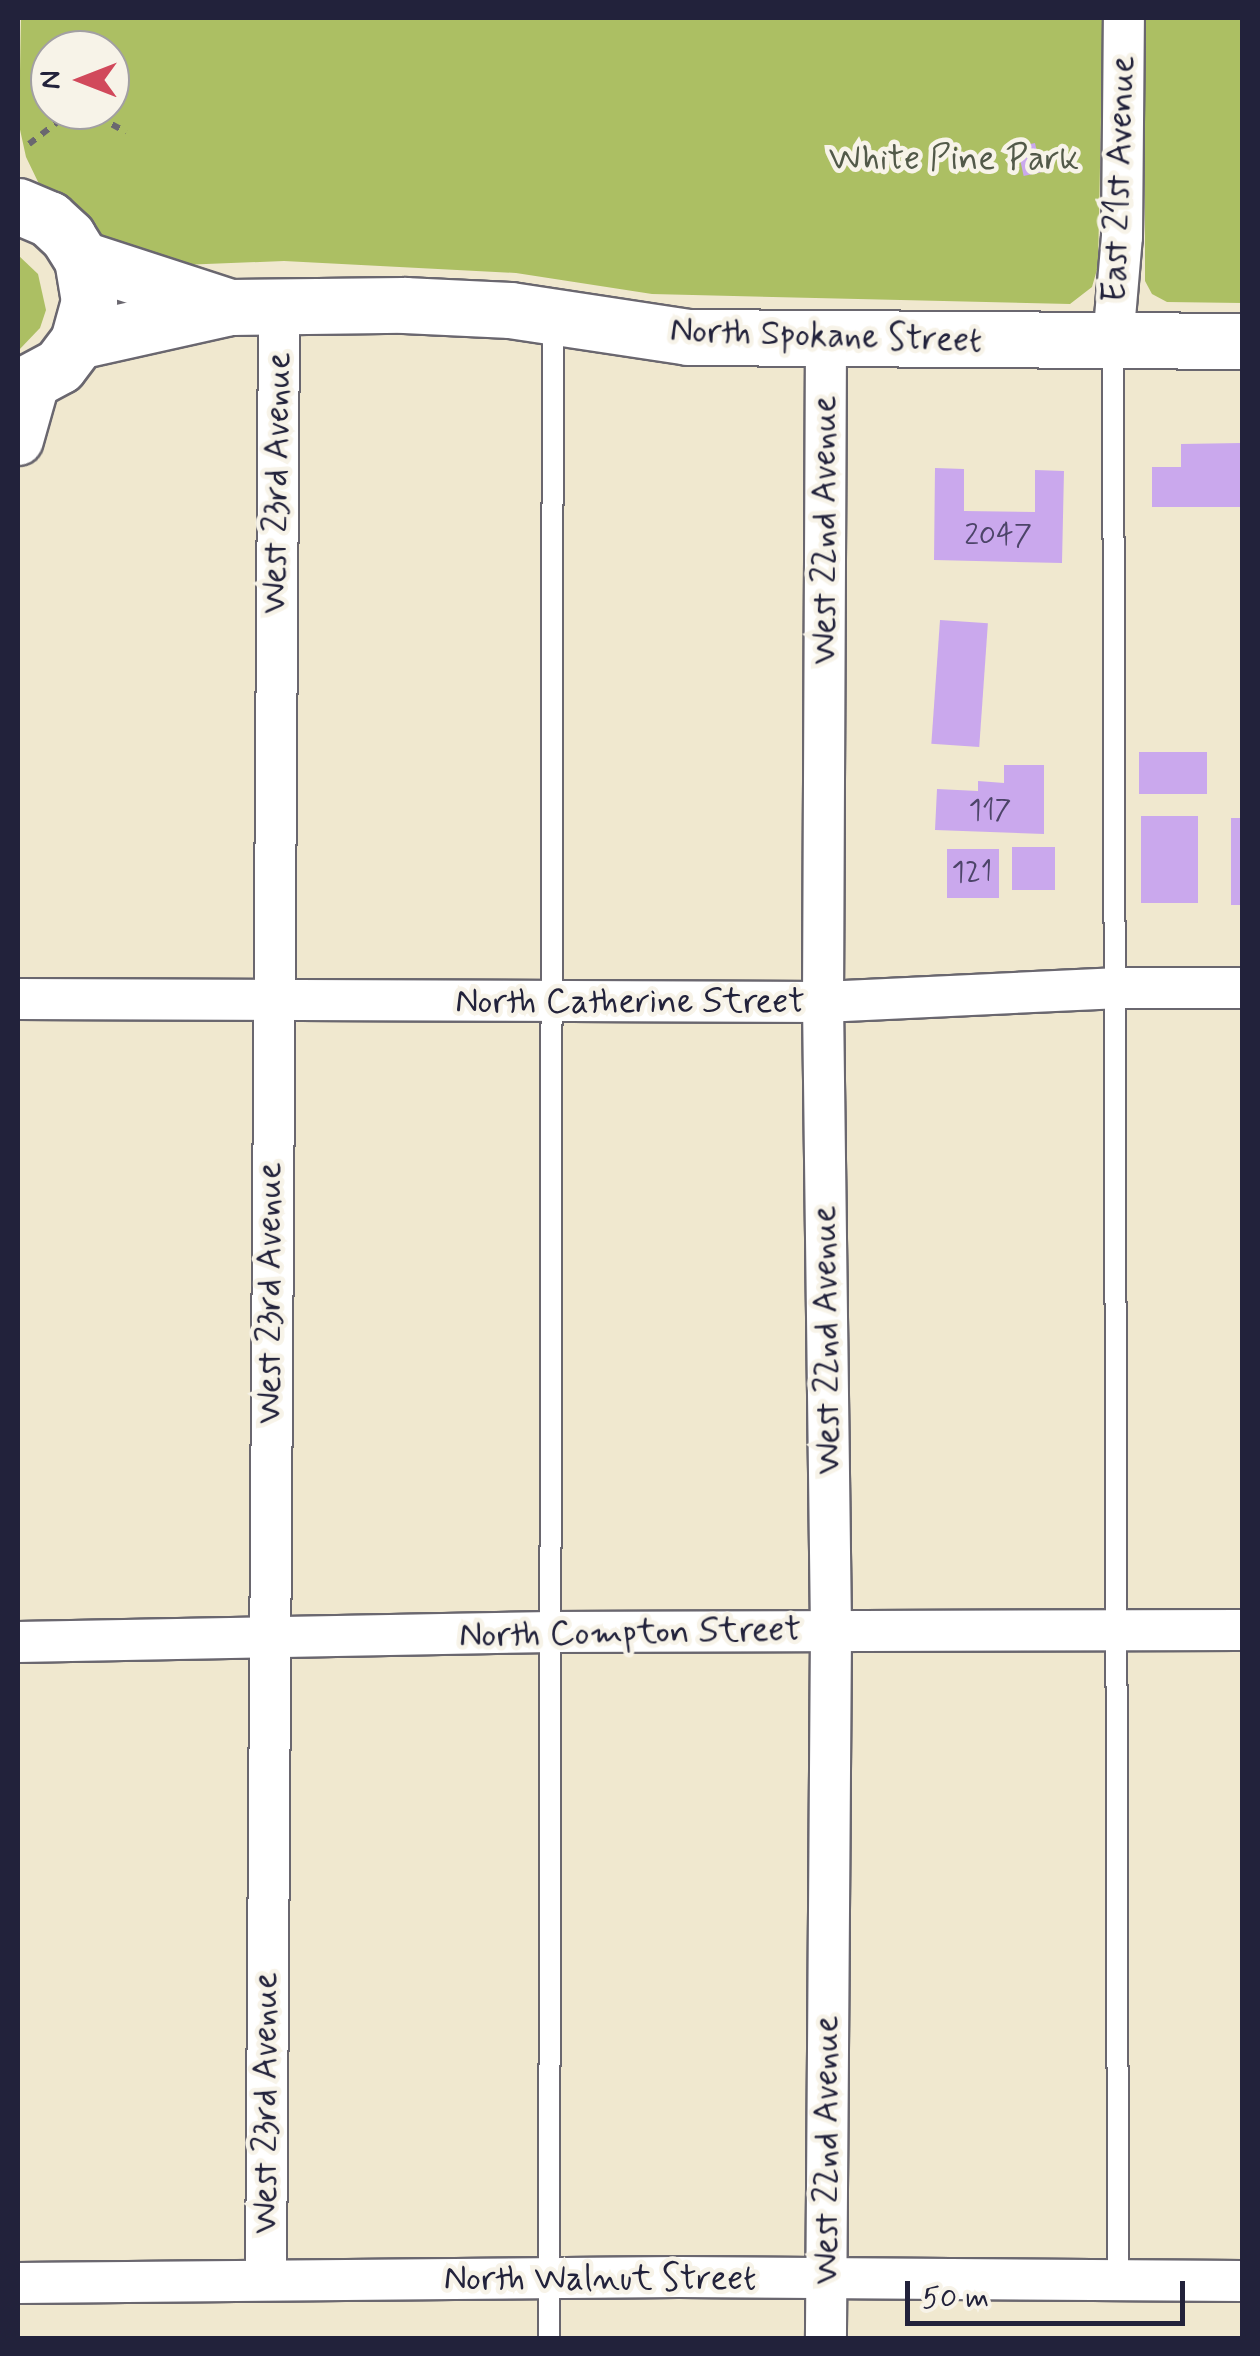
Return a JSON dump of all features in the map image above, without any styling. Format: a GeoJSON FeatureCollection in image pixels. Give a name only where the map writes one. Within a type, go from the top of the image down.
{"type":"FeatureCollection","features":[{"type":"Feature","properties":{"kind":"main road"},"geometry":{"type":"LineString","coordinates":[[23,158],[49,228],[89,301],[78,341],[60,366],[26,385]]}},
{"type":"Feature","properties":{"kind":"main road","name":"North Spokane Street"},"geometry":{"type":"LineString","coordinates":[[49,228],[255,306]]}},
{"type":"Feature","properties":{"kind":"main road","name":"North Spokane Street"},"geometry":{"type":"LineString","coordinates":[[78,341],[255,306],[404,305],[554,316],[688,337],[1242,342]]}},
{"type":"Feature","properties":{"kind":"street","name":"East 21st Avenue"},"geometry":{"type":"LineString","coordinates":[[1113,341],[1122,237],[1124,18]]}},
{"type":"Feature","properties":{"kind":"street","name":"West 23rd Avenue"},"geometry":{"type":"LineString","coordinates":[[255,306],[272,1000],[266,2280]]}},
{"type":"Feature","properties":{"kind":"street","name":"West 22nd Avenue"},"geometry":{"type":"LineString","coordinates":[[826,341],[823,1002],[831,1631],[826,2338]]}},
{"type":"Feature","properties":{"kind":"street"},"geometry":{"type":"LineString","coordinates":[[18,440],[26,385]]}},
{"type":"Feature","properties":{"kind":"street","name":"North Catherine Street"},"geometry":{"type":"LineString","coordinates":[[18,999],[823,1002],[1115,988],[1242,988]]}},
{"type":"Feature","properties":{"kind":"street","name":"North Compton Street"},"geometry":{"type":"LineString","coordinates":[[18,1642],[552,1632],[1242,1630]]}},
{"type":"Feature","properties":{"kind":"street","name":"North Walnut Street"},"geometry":{"type":"LineString","coordinates":[[18,2283],[549,2278],[1242,2281]]}},
{"type":"Feature","properties":{"kind":"lane"},"geometry":{"type":"LineString","coordinates":[[549,2338],[552,1632],[548,1002],[554,316]]}},
{"type":"Feature","properties":{"kind":"lane"},"geometry":{"type":"LineString","coordinates":[[1113,341],[1118,2281]]}},
{"type":"Feature","properties":{"kind":"path"},"geometry":{"type":"LineString","coordinates":[[23,158],[64,118],[79,114],[98,118],[126,132]]}},
{"type":"Feature","properties":{"kind":"green space","name":"White Pine Park"},"geometry":{"type":"Polygon","coordinates":[[[21,18],[1103,18],[1098,266],[1092,287],[1070,304],[652,294],[516,273],[284,261],[181,265],[86,239],[40,186],[26,157],[19,125],[21,18]]]}},
{"type":"Feature","properties":{"kind":"green space"},"geometry":{"type":"Polygon","coordinates":[[[1145,18],[1242,18],[1242,303],[1167,302],[1152,294],[1145,281],[1145,18]]]}},
{"type":"Feature","properties":{"kind":"green space"},"geometry":{"type":"Polygon","coordinates":[[[18,255],[38,274],[46,310],[40,328],[18,351],[18,255]]]}},
{"type":"Feature","properties":{"kind":"building"},"geometry":{"type":"Polygon","coordinates":[[[1035,143],[1041,172],[1024,176],[1017,147],[1035,143]]]}},
{"type":"Feature","properties":{"kind":"building"},"geometry":{"type":"Polygon","coordinates":[[[1242,443],[1242,507],[1152,507],[1152,467],[1181,467],[1181,444],[1242,443]]]}},
{"type":"Feature","properties":{"kind":"building"},"geometry":{"type":"Polygon","coordinates":[[[935,468],[964,469],[964,511],[1035,512],[1035,470],[1064,471],[1062,563],[934,560],[935,468]]]}},
{"type":"Feature","properties":{"kind":"building"},"geometry":{"type":"Polygon","coordinates":[[[940,620],[988,623],[979,747],[931,744],[940,620]]]}},
{"type":"Feature","properties":{"kind":"building"},"geometry":{"type":"Polygon","coordinates":[[[1139,752],[1207,752],[1207,794],[1139,794],[1139,752]]]}},
{"type":"Feature","properties":{"kind":"building"},"geometry":{"type":"Polygon","coordinates":[[[1004,765],[1044,765],[1044,834],[935,830],[937,789],[978,791],[978,781],[1004,783],[1004,765]]]}},
{"type":"Feature","properties":{"kind":"building"},"geometry":{"type":"Polygon","coordinates":[[[1141,816],[1198,816],[1198,903],[1141,903],[1141,816]]]}},
{"type":"Feature","properties":{"kind":"building"},"geometry":{"type":"Polygon","coordinates":[[[1231,818],[1242,818],[1242,905],[1231,905],[1231,818]]]}},
{"type":"Feature","properties":{"kind":"building"},"geometry":{"type":"Polygon","coordinates":[[[1012,847],[1055,847],[1055,890],[1012,890],[1012,847]]]}},
{"type":"Feature","properties":{"kind":"building"},"geometry":{"type":"Polygon","coordinates":[[[947,849],[999,849],[999,898],[947,898],[947,849]]]}}]}
